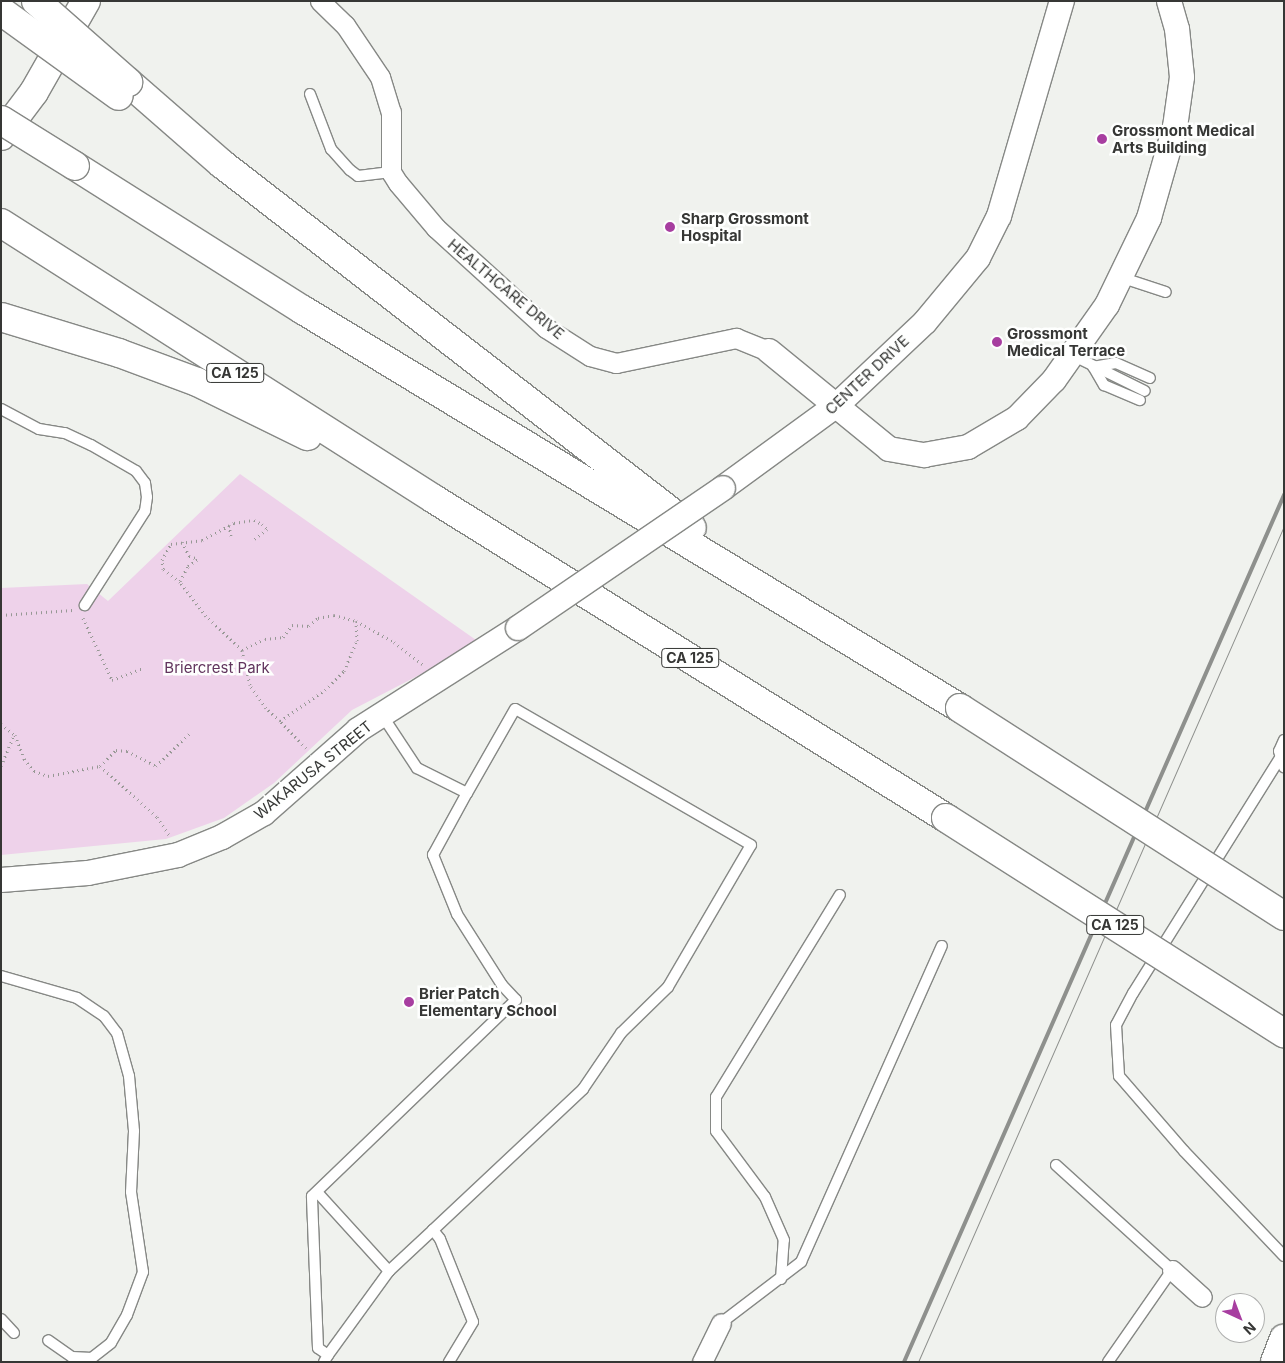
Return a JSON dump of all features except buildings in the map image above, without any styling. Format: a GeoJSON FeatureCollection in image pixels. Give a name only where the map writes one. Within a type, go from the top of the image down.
{"type":"FeatureCollection","features":[{"type":"Feature","properties":{"kind":"main road"},"geometry":{"type":"LineString","coordinates":[[36,1],[124,89]]}},
{"type":"Feature","properties":{"kind":"main road"},"geometry":{"type":"LineString","coordinates":[[1,136],[34,92],[86,1]]}},
{"type":"Feature","properties":{"kind":"main road"},"geometry":{"type":"LineString","coordinates":[[1,11],[124,89],[786,602]]}},
{"type":"Feature","properties":{"kind":"main road"},"geometry":{"type":"LineString","coordinates":[[1,120],[310,315],[960,708],[1284,916]]}},
{"type":"Feature","properties":{"kind":"main road","name":"CA 125"},"geometry":{"type":"LineString","coordinates":[[1,223],[434,499],[946,818],[1284,1033]]}},
{"type":"Feature","properties":{"kind":"main road"},"geometry":{"type":"LineString","coordinates":[[1,298],[119,353]]}},
{"type":"Feature","properties":{"kind":"main road"},"geometry":{"type":"LineString","coordinates":[[1,317],[119,353],[197,382],[434,499]]}},
{"type":"Feature","properties":{"kind":"main road"},"geometry":{"type":"LineString","coordinates":[[1276,1362],[1284,1339]]}},
{"type":"Feature","properties":{"kind":"street"},"geometry":{"type":"LineString","coordinates":[[320,1],[345,25],[380,77],[392,112],[391,172]]}},
{"type":"Feature","properties":{"kind":"street","name":"CENTER DRIVE"},"geometry":{"type":"LineString","coordinates":[[518,628],[723,488],[837,405],[925,322],[978,258],[999,216],[1062,1]]}},
{"type":"Feature","properties":{"kind":"street","name":"HEALTHCARE DRIVE"},"geometry":{"type":"LineString","coordinates":[[391,172],[436,228],[546,328],[590,356],[616,363],[736,338],[769,351],[889,449],[924,455],[968,448],[1017,418],[1054,380],[1107,305],[1149,218],[1176,127],[1182,77],[1178,29],[1169,1]]}},
{"type":"Feature","properties":{"kind":"street","name":"WAKARUSA STREET"},"geometry":{"type":"LineString","coordinates":[[1,880],[88,874],[178,855],[222,837],[264,813],[321,763],[382,714],[518,628]]}},
{"type":"Feature","properties":{"kind":"street"},"geometry":{"type":"LineString","coordinates":[[1172,1270],[1202,1297]]}},
{"type":"Feature","properties":{"kind":"street"},"geometry":{"type":"LineString","coordinates":[[702,1362],[721,1323]]}},
{"type":"Feature","properties":{"kind":"lane"},"geometry":{"type":"LineString","coordinates":[[310,94],[331,149],[350,170],[358,176],[391,172]]}},
{"type":"Feature","properties":{"kind":"lane"},"geometry":{"type":"LineString","coordinates":[[1120,278],[1166,292]]}},
{"type":"Feature","properties":{"kind":"lane"},"geometry":{"type":"LineString","coordinates":[[1072,355],[1093,367],[1104,385],[1142,396]]}},
{"type":"Feature","properties":{"kind":"lane"},"geometry":{"type":"LineString","coordinates":[[1093,367],[1116,363],[1150,378]]}},
{"type":"Feature","properties":{"kind":"lane"},"geometry":{"type":"LineString","coordinates":[[1,409],[39,429],[65,433],[91,445],[136,471],[145,483],[147,497],[145,511],[85,605]]}},
{"type":"Feature","properties":{"kind":"lane"},"geometry":{"type":"LineString","coordinates":[[515,709],[751,845],[668,987],[621,1033],[583,1089],[388,1271],[326,1358],[318,1348],[312,1196],[516,1000],[502,985],[457,914],[433,855],[467,793],[515,709]]}},
{"type":"Feature","properties":{"kind":"lane"},"geometry":{"type":"LineString","coordinates":[[382,714],[417,768],[467,793]]}},
{"type":"Feature","properties":{"kind":"lane"},"geometry":{"type":"LineString","coordinates":[[1284,740],[1282,762],[1133,993],[1116,1025],[1119,1076],[1184,1151],[1284,1256]]}},
{"type":"Feature","properties":{"kind":"lane"},"geometry":{"type":"LineString","coordinates":[[781,1279],[784,1240],[765,1197],[716,1131],[716,1097],[840,895]]}},
{"type":"Feature","properties":{"kind":"lane"},"geometry":{"type":"LineString","coordinates":[[721,1323],[801,1262],[942,946]]}},
{"type":"Feature","properties":{"kind":"lane"},"geometry":{"type":"LineString","coordinates":[[1,976],[77,998],[104,1016],[118,1033],[129,1076],[134,1131],[131,1192],[142,1272],[127,1315],[111,1343],[92,1358],[72,1357],[48,1340]]}},
{"type":"Feature","properties":{"kind":"lane"},"geometry":{"type":"LineString","coordinates":[[1056,1165],[1172,1270],[1108,1362]]}},
{"type":"Feature","properties":{"kind":"lane"},"geometry":{"type":"LineString","coordinates":[[316,1192],[388,1271]]}},
{"type":"Feature","properties":{"kind":"lane"},"geometry":{"type":"LineString","coordinates":[[433,1230],[440,1239],[473,1322],[449,1362]]}},
{"type":"Feature","properties":{"kind":"lane"},"geometry":{"type":"LineString","coordinates":[[1,1319],[14,1333]]}},
{"type":"Feature","properties":{"kind":"path"},"geometry":{"type":"LineString","coordinates":[[254,539],[267,529],[254,520],[229,525],[202,540],[170,544],[162,560],[163,569],[180,582],[206,616],[242,650],[250,685],[266,708],[321,763]]}},
{"type":"Feature","properties":{"kind":"path"},"geometry":{"type":"LineString","coordinates":[[229,525],[231,536]]}},
{"type":"Feature","properties":{"kind":"path"},"geometry":{"type":"LineString","coordinates":[[180,582],[188,566],[198,559],[189,556],[182,542]]}},
{"type":"Feature","properties":{"kind":"path"},"geometry":{"type":"LineString","coordinates":[[1,615],[68,609],[76,611],[84,619],[112,680],[144,668]]}},
{"type":"Feature","properties":{"kind":"path"},"geometry":{"type":"LineString","coordinates":[[242,650],[265,639],[283,637],[292,625],[309,626],[318,618],[334,615],[356,621],[394,642],[438,680]]}},
{"type":"Feature","properties":{"kind":"path"},"geometry":{"type":"LineString","coordinates":[[280,721],[325,690],[344,671],[357,641],[356,621]]}},
{"type":"Feature","properties":{"kind":"path"},"geometry":{"type":"LineString","coordinates":[[1,724],[14,735],[24,759],[40,774],[100,766],[116,750],[127,751],[156,766],[191,732]]}},
{"type":"Feature","properties":{"kind":"path"},"geometry":{"type":"LineString","coordinates":[[1,766],[14,735]]}},
{"type":"Feature","properties":{"kind":"path"},"geometry":{"type":"LineString","coordinates":[[100,766],[156,817],[167,830],[178,855]]}},
{"type":"Feature","properties":{"kind":"green space","name":"Briercrest Park"},"geometry":{"type":"Polygon","coordinates":[[[240,474],[476,640],[450,659],[352,710],[274,783],[224,818],[166,839],[1,855],[1,588],[87,584],[108,601],[240,474]]]}},
{"type":"Feature","properties":{"kind":"tram line"},"geometry":{"type":"LineString","coordinates":[[918,1362],[1284,526]]}},
{"type":"Feature","properties":{"kind":"railway"},"geometry":{"type":"LineString","coordinates":[[904,1362],[1284,495]]}},
{"type":"Feature","properties":{"kind":"place","name":"Grossmont Medical Arts Building"},"geometry":{"type":"Point","coordinates":[1102,139]}},
{"type":"Feature","properties":{"kind":"place","name":"Sharp Grossmont Hospital"},"geometry":{"type":"Point","coordinates":[670,227]}},
{"type":"Feature","properties":{"kind":"place","name":"Grossmont Medical Terrace"},"geometry":{"type":"Point","coordinates":[997,342]}},
{"type":"Feature","properties":{"kind":"place","name":"Brier Patch Elementary School"},"geometry":{"type":"Point","coordinates":[409,1002]}}]}
